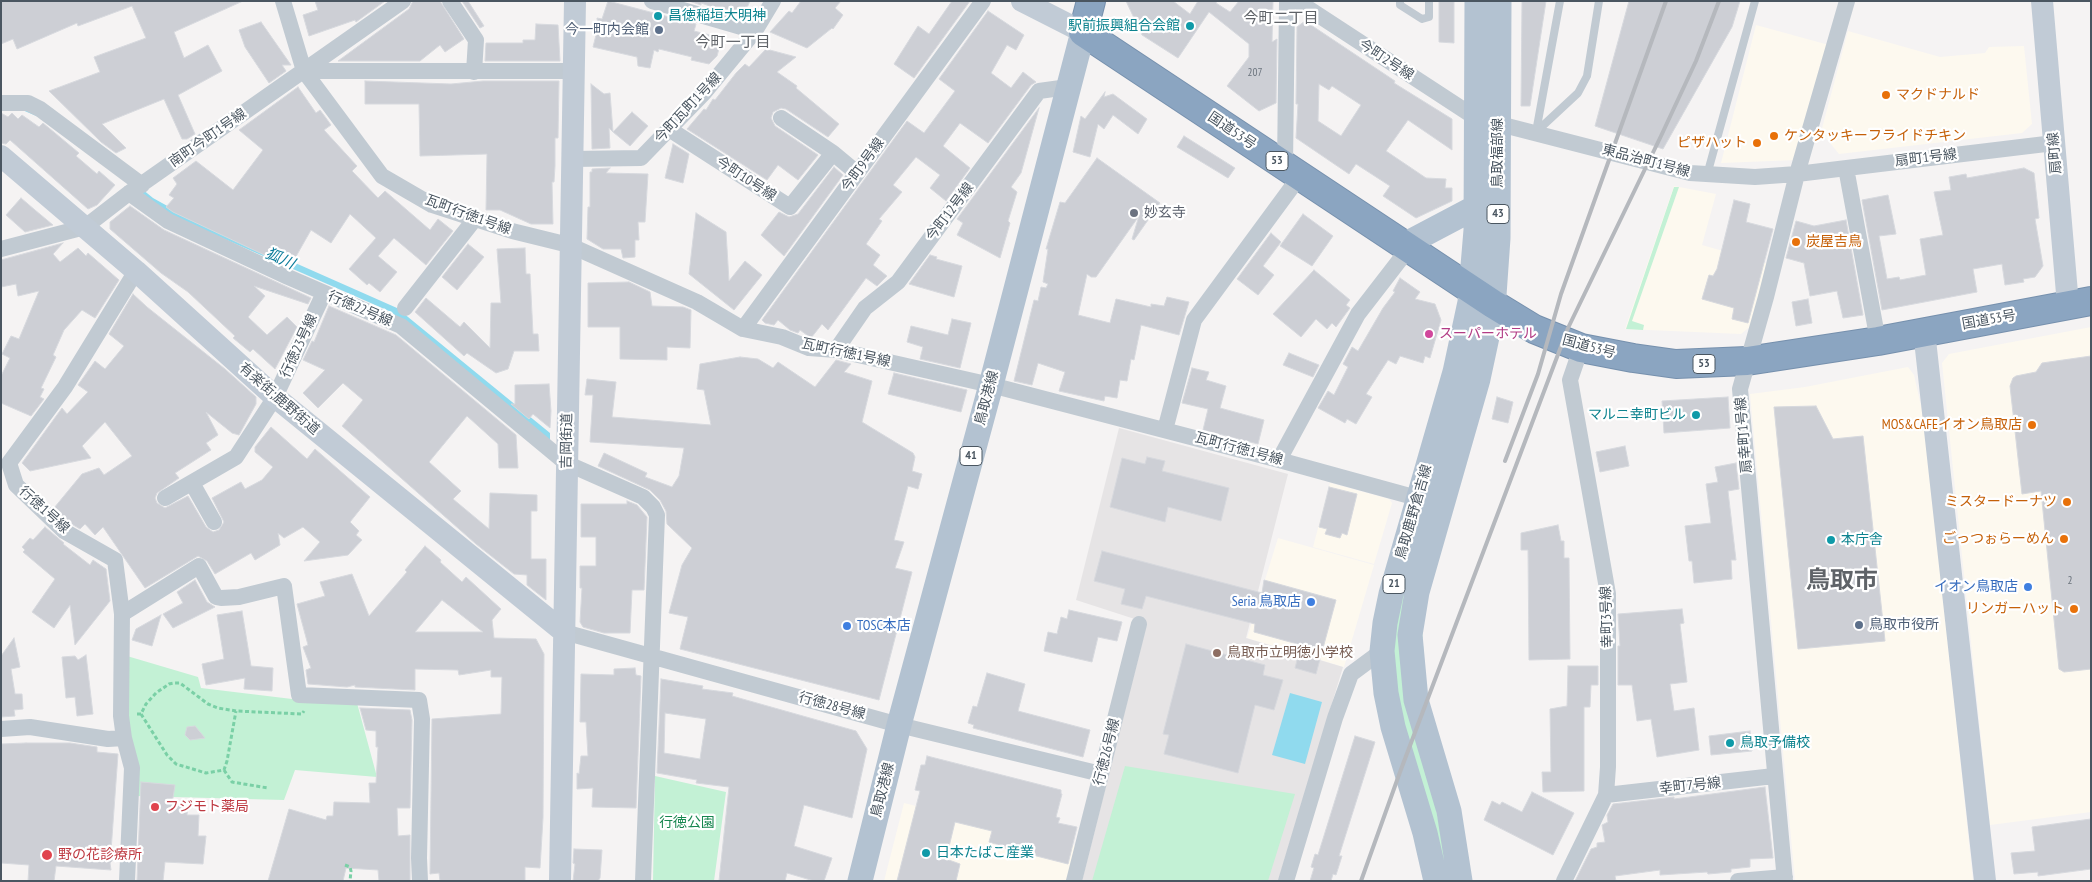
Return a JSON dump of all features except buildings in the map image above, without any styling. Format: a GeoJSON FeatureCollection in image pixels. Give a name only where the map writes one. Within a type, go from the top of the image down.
{"type":"FeatureCollection","features":[{"type":"Feature","properties":{"kind":"highway"},"geometry":{"type":"LineString","coordinates":[[1083,32],[1091,1]]}},
{"type":"Feature","properties":{"kind":"highway","name":"国道53号"},"geometry":{"type":"LineString","coordinates":[[1083,32],[1482,297],[1534,329],[1581,348],[1676,364],[1747,362],[2080,303]]}},
{"type":"Feature","properties":{"kind":"main road","name":"鳥取福部線"},"geometry":{"type":"LineString","coordinates":[[1477,1],[1498,238],[1482,297]]}},
{"type":"Feature","properties":{"kind":"main road","name":"鳥取福部線"},"geometry":{"type":"LineString","coordinates":[[1482,297],[1476,207],[1499,1]]}},
{"type":"Feature","properties":{"kind":"main road","name":"鳥取港線"},"geometry":{"type":"LineString","coordinates":[[860,881],[899,725],[991,385],[1083,32]]}},
{"type":"Feature","properties":{"kind":"main road"},"geometry":{"type":"LineString","coordinates":[[1406,246],[1476,207]]}},
{"type":"Feature","properties":{"kind":"main road","name":"鳥取鹿野倉吉線"},"geometry":{"type":"LineString","coordinates":[[1460,881],[1449,811],[1416,700],[1410,635],[1429,501],[1455,372],[1482,297]]}},
{"type":"Feature","properties":{"kind":"main road","name":"鳥取鹿野倉吉線"},"geometry":{"type":"LineString","coordinates":[[1429,501],[1391,594],[1382,651],[1386,693],[1393,727],[1427,839],[1436,881]]}},
{"type":"Feature","properties":{"kind":"street","name":"瓦町行徳1号線"},"geometry":{"type":"LineString","coordinates":[[283,1],[304,71],[382,176],[432,205],[474,220],[570,245],[697,302],[743,329],[782,337],[809,348],[836,350],[991,385],[1429,501]]}},
{"type":"Feature","properties":{"kind":"street","name":"南町今町1号線"},"geometry":{"type":"LineString","coordinates":[[1,249],[85,227],[135,189],[403,1]]}},
{"type":"Feature","properties":{"kind":"street"},"geometry":{"type":"LineString","coordinates":[[450,1],[476,40],[474,72]]}},
{"type":"Feature","properties":{"kind":"street","name":"吉岡街道"},"geometry":{"type":"LineString","coordinates":[[560,881],[575,1]]}},
{"type":"Feature","properties":{"kind":"street"},"geometry":{"type":"LineString","coordinates":[[652,1],[680,5],[755,31]]}},
{"type":"Feature","properties":{"kind":"street","name":"今町瓦町1号線"},"geometry":{"type":"LineString","coordinates":[[572,159],[641,158],[704,93],[755,31],[773,1]]}},
{"type":"Feature","properties":{"kind":"street","name":"今町9号線"},"geometry":{"type":"LineString","coordinates":[[743,329],[983,1]]}},
{"type":"Feature","properties":{"kind":"street"},"geometry":{"type":"LineString","coordinates":[[1022,1],[1083,32]]}},
{"type":"Feature","properties":{"kind":"street"},"geometry":{"type":"LineString","coordinates":[[1165,430],[1194,320],[1293,171],[1288,1]]}},
{"type":"Feature","properties":{"kind":"street","name":"今町2号線"},"geometry":{"type":"LineString","coordinates":[[1297,1],[1487,120]]}},
{"type":"Feature","properties":{"kind":"street","name":"扇幸町1号線"},"geometry":{"type":"LineString","coordinates":[[1785,879],[1774,776],[1740,389],[1847,1]]}},
{"type":"Feature","properties":{"kind":"street","name":"扇町線"},"geometry":{"type":"LineString","coordinates":[[2042,1],[2054,143],[2080,303]]}},
{"type":"Feature","properties":{"kind":"street"},"geometry":{"type":"LineString","coordinates":[[304,71],[573,71]]}},
{"type":"Feature","properties":{"kind":"street","name":"今町12号線"},"geometry":{"type":"LineString","coordinates":[[836,350],[866,308],[898,282],[1039,91],[1068,88]]}},
{"type":"Feature","properties":{"kind":"street","name":"行徳22号線"},"geometry":{"type":"LineString","coordinates":[[1,103],[28,103],[40,109],[135,189],[168,222],[401,326],[566,463],[643,497],[653,507],[657,515],[643,881]]}},
{"type":"Feature","properties":{"kind":"street"},"geometry":{"type":"LineString","coordinates":[[781,118],[833,153],[857,173]]}},
{"type":"Feature","properties":{"kind":"street","name":"東品治町1号線"},"geometry":{"type":"LineString","coordinates":[[1487,120],[1690,173],[1755,177],[1798,174]]}},
{"type":"Feature","properties":{"kind":"street","name":"今町10号線"},"geometry":{"type":"LineString","coordinates":[[669,129],[790,207],[833,153]]}},
{"type":"Feature","properties":{"kind":"street","name":"扇町1号線"},"geometry":{"type":"LineString","coordinates":[[1798,174],[2054,143]]}},
{"type":"Feature","properties":{"kind":"street","name":"有楽街;鹿野街道"},"geometry":{"type":"LineString","coordinates":[[1,156],[136,271],[275,397],[564,632]]}},
{"type":"Feature","properties":{"kind":"street"},"geometry":{"type":"LineString","coordinates":[[1846,168],[1878,340]]}},
{"type":"Feature","properties":{"kind":"street"},"geometry":{"type":"LineString","coordinates":[[405,308],[474,220]]}},
{"type":"Feature","properties":{"kind":"street"},"geometry":{"type":"LineString","coordinates":[[1278,460],[1358,314],[1406,246]]}},
{"type":"Feature","properties":{"kind":"street","name":"行徳1号線"},"geometry":{"type":"LineString","coordinates":[[127,881],[132,768],[124,738],[121,716],[122,614],[115,560],[64,531],[16,486],[9,463],[65,387],[136,271]]}},
{"type":"Feature","properties":{"kind":"street","name":"行徳23号線"},"geometry":{"type":"LineString","coordinates":[[165,498],[236,457],[275,397],[324,293]]}},
{"type":"Feature","properties":{"kind":"street"},"geometry":{"type":"LineString","coordinates":[[1924,331],[1984,881]]}},
{"type":"Feature","properties":{"kind":"street","name":"幸町3号線"},"geometry":{"type":"LineString","coordinates":[[1564,881],[1606,795],[1609,697],[1608,594],[1570,380],[1581,348]]}},
{"type":"Feature","properties":{"kind":"street"},"geometry":{"type":"LineString","coordinates":[[192,483],[214,522]]}},
{"type":"Feature","properties":{"kind":"street"},"geometry":{"type":"LineString","coordinates":[[122,614],[200,566],[216,597],[239,597],[284,586],[299,695],[419,700],[422,719],[420,881]]}},
{"type":"Feature","properties":{"kind":"street","name":"行徳26号線"},"geometry":{"type":"LineString","coordinates":[[1074,881],[1139,624]]}},
{"type":"Feature","properties":{"kind":"street","name":"行徳28号線"},"geometry":{"type":"LineString","coordinates":[[564,632],[899,725],[1101,774]]}},
{"type":"Feature","properties":{"kind":"street"},"geometry":{"type":"LineString","coordinates":[[1286,881],[1335,718],[1351,674],[1382,651]]}},
{"type":"Feature","properties":{"kind":"street"},"geometry":{"type":"LineString","coordinates":[[1,729],[30,727],[108,739],[124,738]]}},
{"type":"Feature","properties":{"kind":"street","name":"幸町7号線"},"geometry":{"type":"LineString","coordinates":[[1606,795],[1774,776]]}},
{"type":"Feature","properties":{"kind":"street"},"geometry":{"type":"LineString","coordinates":[[1738,881],[1785,879]]}},
{"type":"Feature","properties":{"kind":"lane"},"geometry":{"type":"LineString","coordinates":[[1400,1],[1400,5],[1422,18],[1429,16],[1429,1]]}},
{"type":"Feature","properties":{"kind":"lane"},"geometry":{"type":"LineString","coordinates":[[1536,132],[1560,1]]}},
{"type":"Feature","properties":{"kind":"lane"},"geometry":{"type":"LineString","coordinates":[[1536,132],[1578,93],[1587,76],[1599,1]]}},
{"type":"Feature","properties":{"kind":"lane"},"geometry":{"type":"LineString","coordinates":[[1707,175],[1755,1]]}},
{"type":"Feature","properties":{"kind":"path"},"geometry":{"type":"LineString","coordinates":[[141,714],[146,704],[156,693],[169,684],[174,683],[180,683],[208,704],[236,711],[302,714],[306,695]]}},
{"type":"Feature","properties":{"kind":"path"},"geometry":{"type":"LineString","coordinates":[[224,770],[236,711]]}},
{"type":"Feature","properties":{"kind":"path"},"geometry":{"type":"LineString","coordinates":[[121,716],[141,714]]}},
{"type":"Feature","properties":{"kind":"path"},"geometry":{"type":"LineString","coordinates":[[141,714],[167,755],[176,764],[206,773],[224,770]]}},
{"type":"Feature","properties":{"kind":"path"},"geometry":{"type":"LineString","coordinates":[[224,770],[232,782],[268,788]]}},
{"type":"Feature","properties":{"kind":"path"},"geometry":{"type":"LineString","coordinates":[[345,865],[350,867],[350,881]]}},
{"type":"Feature","properties":{"kind":"shaded area"},"geometry":{"type":"Polygon","coordinates":[[[1756,25],[1829,45],[1797,160],[1721,163],[1756,25]]]}},
{"type":"Feature","properties":{"kind":"shaded area"},"geometry":{"type":"Polygon","coordinates":[[[1848,31],[1940,57],[1985,53],[1989,47],[2024,46],[2032,124],[2022,133],[1839,154],[1821,132],[1848,31]]]}},
{"type":"Feature","properties":{"kind":"shaded area"},"geometry":{"type":"Polygon","coordinates":[[[1674,186],[1716,194],[1702,245],[1769,264],[1752,325],[1741,334],[1625,329],[1674,186]]]}},
{"type":"Feature","properties":{"kind":"shaded area","name":"イオン鳥取店"},"geometry":{"type":"Polygon","coordinates":[[[2091,327],[2091,812],[1990,825],[1942,363],[1949,354],[2091,327]]]}},
{"type":"Feature","properties":{"kind":"shaded area","name":"鳥取市役所"},"geometry":{"type":"Polygon","coordinates":[[[1908,367],[1914,375],[1925,424],[1973,881],[1795,881],[1750,394],[1805,387],[1908,367]]]}},
{"type":"Feature","properties":{"kind":"shaded area","name":"鳥取市立明徳小学校"},"geometry":{"type":"Polygon","coordinates":[[[1119,428],[1288,474],[1246,638],[1343,667],[1278,881],[1082,881],[1147,623],[1076,600],[1119,428]]]}},
{"type":"Feature","properties":{"kind":"shaded area"},"geometry":{"type":"Polygon","coordinates":[[[1330,483],[1389,499],[1392,503],[1374,564],[1313,547],[1330,483]]]}},
{"type":"Feature","properties":{"kind":"shaded area","name":"Seria 鳥取店"},"geometry":{"type":"Polygon","coordinates":[[[1278,538],[1374,565],[1344,667],[1247,638],[1278,538]]]}},
{"type":"Feature","properties":{"kind":"shaded area"},"geometry":{"type":"Polygon","coordinates":[[[904,803],[1076,846],[1067,881],[884,881],[904,803]]]}},
{"type":"Feature","properties":{"kind":"green space"},"geometry":{"type":"Polygon","coordinates":[[[1674,187],[1679,187],[1632,321],[1644,325],[1643,330],[1626,329],[1674,187]]]}},
{"type":"Feature","properties":{"kind":"green space"},"geometry":{"type":"Polygon","coordinates":[[[1417,556],[1433,793],[1450,881],[1402,728],[1393,656],[1397,612],[1417,556]]]}},
{"type":"Feature","properties":{"kind":"green space"},"geometry":{"type":"Polygon","coordinates":[[[127,656],[198,677],[201,688],[292,699],[357,703],[377,777],[295,770],[284,800],[137,796],[125,709],[127,656]]]}},
{"type":"Feature","properties":{"kind":"green space"},"geometry":{"type":"Polygon","coordinates":[[[1125,766],[1295,794],[1268,881],[1092,881],[1125,766]]]}},
{"type":"Feature","properties":{"kind":"green space","name":"行徳公園"},"geometry":{"type":"Polygon","coordinates":[[[655,776],[726,792],[714,881],[653,881],[655,776]]]}},
{"type":"Feature","properties":{"kind":"water","name":"狐川"},"geometry":{"type":"Polygon","coordinates":[[[22,104],[114,166],[153,198],[171,208],[397,308],[550,433],[550,442],[389,311],[174,217],[41,118],[20,109],[22,104]]]}},
{"type":"Feature","properties":{"kind":"water"},"geometry":{"type":"Polygon","coordinates":[[[1290,693],[1322,702],[1305,764],[1272,755],[1290,693]]]}},
{"type":"Feature","properties":{"kind":"railway"},"geometry":{"type":"LineString","coordinates":[[1505,461],[1538,374],[1561,294],[1666,1]]}},
{"type":"Feature","properties":{"kind":"railway"},"geometry":{"type":"LineString","coordinates":[[1361,881],[1400,772],[1568,328],[1696,61],[1719,1]]}},
{"type":"Feature","properties":{"kind":"place","name":"昌徳稲垣大明神"},"geometry":{"type":"Point","coordinates":[658,16]}},
{"type":"Feature","properties":{"kind":"place","name":"駅前振興組合会館"},"geometry":{"type":"Point","coordinates":[1190,26]}},
{"type":"Feature","properties":{"kind":"place","name":"今一町内会館"},"geometry":{"type":"Point","coordinates":[659,30]}},
{"type":"Feature","properties":{"kind":"place","name":"マクドナルド"},"geometry":{"type":"Point","coordinates":[1886,95]}},
{"type":"Feature","properties":{"kind":"place","name":"ケンタッキーフライドチキン"},"geometry":{"type":"Point","coordinates":[1774,136]}},
{"type":"Feature","properties":{"kind":"place","name":"ピザハット"},"geometry":{"type":"Point","coordinates":[1757,143]}},
{"type":"Feature","properties":{"kind":"place","name":"妙玄寺"},"geometry":{"type":"Point","coordinates":[1134,213]}},
{"type":"Feature","properties":{"kind":"place","name":"炭屋吉鳥"},"geometry":{"type":"Point","coordinates":[1796,242]}},
{"type":"Feature","properties":{"kind":"place","name":"スーパーホテル"},"geometry":{"type":"Point","coordinates":[1429,334]}},
{"type":"Feature","properties":{"kind":"place","name":"マルニ幸町ビル"},"geometry":{"type":"Point","coordinates":[1696,415]}},
{"type":"Feature","properties":{"kind":"place","name":"MOS&CAFEイオン鳥取店"},"geometry":{"type":"Point","coordinates":[2032,425]}},
{"type":"Feature","properties":{"kind":"place","name":"ミスタードーナツ"},"geometry":{"type":"Point","coordinates":[2067,502]}},
{"type":"Feature","properties":{"kind":"place","name":"ごっつぉらーめん"},"geometry":{"type":"Point","coordinates":[2064,539]}},
{"type":"Feature","properties":{"kind":"place","name":"本庁舎"},"geometry":{"type":"Point","coordinates":[1831,540]}},
{"type":"Feature","properties":{"kind":"place","name":"イオン鳥取店"},"geometry":{"type":"Point","coordinates":[2028,587]}},
{"type":"Feature","properties":{"kind":"place","name":"Seria 鳥取店"},"geometry":{"type":"Point","coordinates":[1311,602]}},
{"type":"Feature","properties":{"kind":"place","name":"リンガーハット"},"geometry":{"type":"Point","coordinates":[2074,609]}},
{"type":"Feature","properties":{"kind":"place","name":"鳥取市役所"},"geometry":{"type":"Point","coordinates":[1859,625]}},
{"type":"Feature","properties":{"kind":"place","name":"TOSC本店"},"geometry":{"type":"Point","coordinates":[847,626]}},
{"type":"Feature","properties":{"kind":"place","name":"鳥取市立明徳小学校"},"geometry":{"type":"Point","coordinates":[1217,653]}},
{"type":"Feature","properties":{"kind":"place","name":"鳥取予備校"},"geometry":{"type":"Point","coordinates":[1730,743]}},
{"type":"Feature","properties":{"kind":"place","name":"フジモト薬局"},"geometry":{"type":"Point","coordinates":[155,807]}},
{"type":"Feature","properties":{"kind":"place","name":"日本たばこ産業"},"geometry":{"type":"Point","coordinates":[926,853]}},
{"type":"Feature","properties":{"kind":"place","name":"野の花診療所"},"geometry":{"type":"Point","coordinates":[47,855]}},
{"type":"Feature","properties":{"kind":"district","name":"今町二丁目"},"geometry":{"type":"Point","coordinates":[1281,19]}},
{"type":"Feature","properties":{"kind":"district","name":"今町一丁目"},"geometry":{"type":"Point","coordinates":[733,43]}},
{"type":"Feature","properties":{"kind":"district","name":"鳥取市"},"geometry":{"type":"Point","coordinates":[1842,581]}}]}
